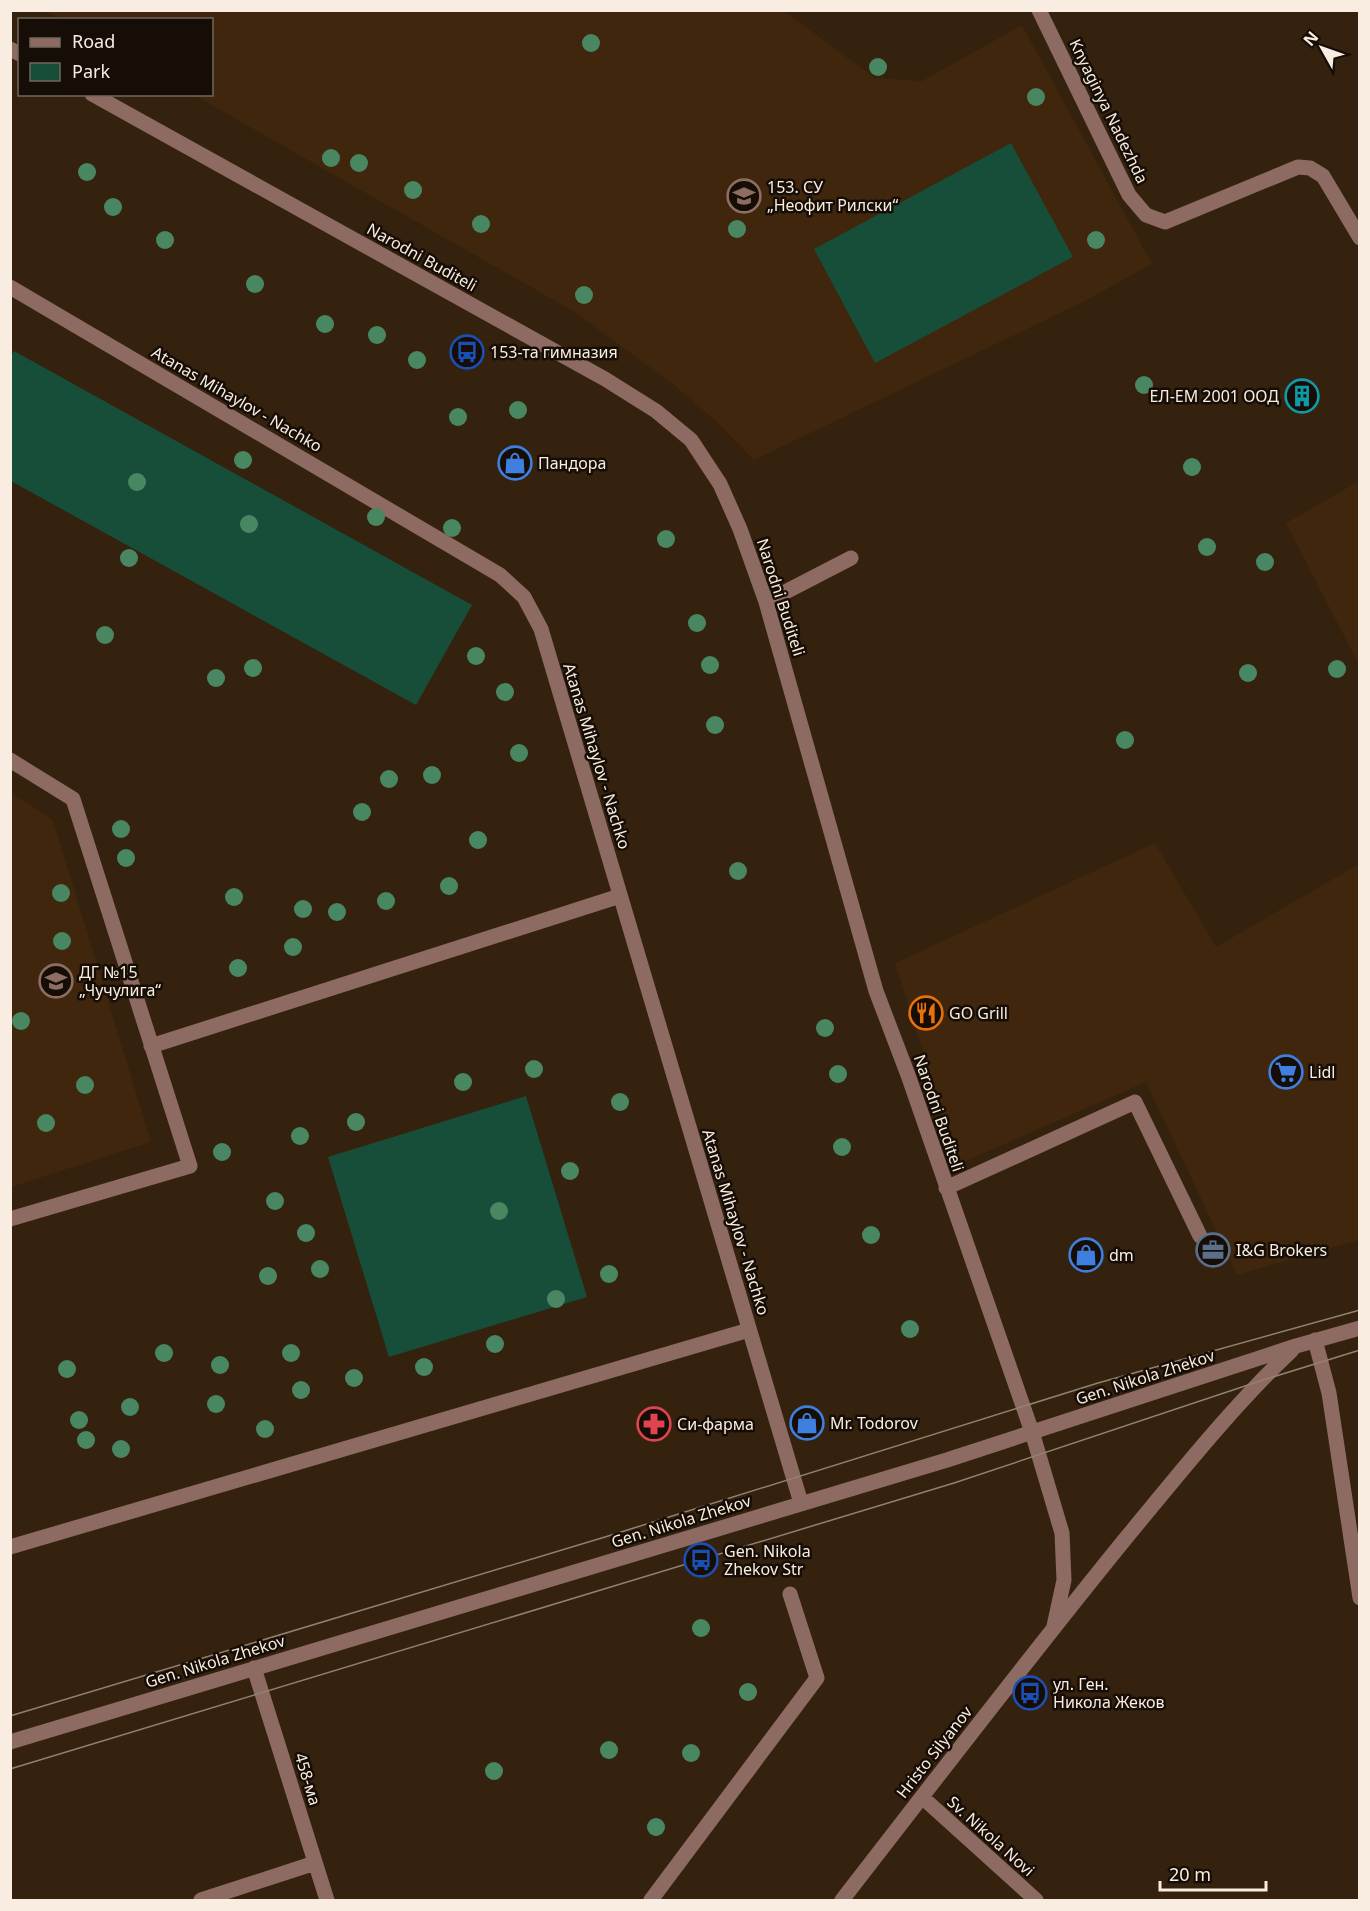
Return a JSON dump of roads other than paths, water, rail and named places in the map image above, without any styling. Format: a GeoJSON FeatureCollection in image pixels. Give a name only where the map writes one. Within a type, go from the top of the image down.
{"type":"FeatureCollection","features":[{"type":"Feature","properties":{"kind":"street","name":"Knyaginya Nadezhda"},"geometry":{"type":"LineString","coordinates":[[1039,10],[1129,195],[1146,215],[1165,222],[1298,167],[1310,168],[1323,176],[1359,238]]}},
{"type":"Feature","properties":{"kind":"street","name":"Narodni Buditeli"},"geometry":{"type":"LineString","coordinates":[[96,96],[605,379],[656,411],[691,441],[720,484],[740,529],[766,602],[876,991],[908,1075],[1032,1432],[1062,1533],[1064,1580],[1054,1626]]}},
{"type":"Feature","properties":{"kind":"street","name":"Atanas Mihaylov - Nachko"},"geometry":{"type":"LineString","coordinates":[[10,287],[500,575],[524,597],[541,629],[801,1503]]}},
{"type":"Feature","properties":{"kind":"street"},"geometry":{"type":"LineString","coordinates":[[766,602],[851,558]]}},
{"type":"Feature","properties":{"kind":"street"},"geometry":{"type":"LineString","coordinates":[[10,760],[73,799],[190,1167],[10,1219]]}},
{"type":"Feature","properties":{"kind":"street"},"geometry":{"type":"LineString","coordinates":[[151,1046],[620,896]]}},
{"type":"Feature","properties":{"kind":"street"},"geometry":{"type":"LineString","coordinates":[[946,1188],[1135,1102],[1200,1236]]}},
{"type":"Feature","properties":{"kind":"street","name":"Gen. Nikola Zhekov"},"geometry":{"type":"LineString","coordinates":[[10,1742],[801,1503],[1359,1328]]}},
{"type":"Feature","properties":{"kind":"street"},"geometry":{"type":"LineString","coordinates":[[10,1547],[749,1330]]}},
{"type":"Feature","properties":{"kind":"street"},"geometry":{"type":"LineString","coordinates":[[1315,1340],[1329,1393],[1359,1598]]}},
{"type":"Feature","properties":{"kind":"street","name":"Hristo Silyanov"},"geometry":{"type":"LineString","coordinates":[[842,1900],[1054,1626],[1194,1457],[1260,1381],[1296,1346]]}},
{"type":"Feature","properties":{"kind":"street"},"geometry":{"type":"LineString","coordinates":[[651,1900],[817,1678],[790,1594]]}},
{"type":"Feature","properties":{"kind":"street","name":"458-ма"},"geometry":{"type":"LineString","coordinates":[[254,1668],[327,1900]]}},
{"type":"Feature","properties":{"kind":"street","name":"Sv. Nikola Novi"},"geometry":{"type":"LineString","coordinates":[[922,1797],[1036,1900]]}},
{"type":"Feature","properties":{"kind":"street"},"geometry":{"type":"LineString","coordinates":[[201,1900],[315,1863]]}},
{"type":"Feature","properties":{"kind":"tram line"},"geometry":{"type":"LineString","coordinates":[[10,1716],[605,1537],[1098,1383],[1360,1310]]}},
{"type":"Feature","properties":{"kind":"tram line"},"geometry":{"type":"LineString","coordinates":[[10,1769],[954,1483],[1360,1350]]}},
{"type":"Feature","properties":{"kind":"place","name":"153. СУ „Неофит Рилски“"},"geometry":{"type":"Point","coordinates":[744,196]}},
{"type":"Feature","properties":{"kind":"place","name":"153-та гимназия"},"geometry":{"type":"Point","coordinates":[467,352]}},
{"type":"Feature","properties":{"kind":"place","name":"ЕЛ-ЕМ 2001 ООД"},"geometry":{"type":"Point","coordinates":[1302,396]}},
{"type":"Feature","properties":{"kind":"place","name":"Пандора"},"geometry":{"type":"Point","coordinates":[515,463]}},
{"type":"Feature","properties":{"kind":"place","name":"ДГ №15 „Чучулига“"},"geometry":{"type":"Point","coordinates":[56,981]}},
{"type":"Feature","properties":{"kind":"place","name":"GO Grill"},"geometry":{"type":"Point","coordinates":[926,1013]}},
{"type":"Feature","properties":{"kind":"place","name":"Lidl"},"geometry":{"type":"Point","coordinates":[1286,1072]}},
{"type":"Feature","properties":{"kind":"place","name":"I&G Brokers"},"geometry":{"type":"Point","coordinates":[1213,1250]}},
{"type":"Feature","properties":{"kind":"place","name":"dm"},"geometry":{"type":"Point","coordinates":[1086,1255]}},
{"type":"Feature","properties":{"kind":"place","name":"Mr. Todorov"},"geometry":{"type":"Point","coordinates":[807,1423]}},
{"type":"Feature","properties":{"kind":"place","name":"Си-фарма"},"geometry":{"type":"Point","coordinates":[654,1424]}},
{"type":"Feature","properties":{"kind":"place","name":"Gen. Nikola Zhekov Str"},"geometry":{"type":"Point","coordinates":[701,1560]}},
{"type":"Feature","properties":{"kind":"place","name":"ул. Ген. Никола Жеков"},"geometry":{"type":"Point","coordinates":[1030,1693]}}]}
